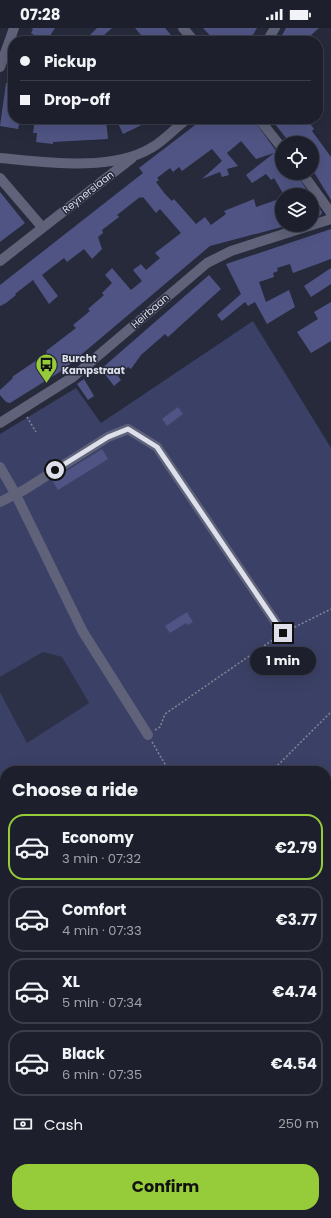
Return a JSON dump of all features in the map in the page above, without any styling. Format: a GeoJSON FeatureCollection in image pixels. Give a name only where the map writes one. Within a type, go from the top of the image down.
{"type":"FeatureCollection","features":[{"type":"Feature","properties":{"kind":"street"},"geometry":{"type":"LineString","coordinates":[[183,28],[190,36]]}},
{"type":"Feature","properties":{"kind":"street"},"geometry":{"type":"LineString","coordinates":[[0,67],[8,45]]}},
{"type":"Feature","properties":{"kind":"street"},"geometry":{"type":"LineString","coordinates":[[0,158],[93,164],[133,156],[152,148],[181,124]]}},
{"type":"Feature","properties":{"kind":"street"},"geometry":{"type":"LineString","coordinates":[[263,124],[275,139]]}},
{"type":"Feature","properties":{"kind":"street","name":"Reynerslaan"},"geometry":{"type":"LineString","coordinates":[[0,261],[133,156]]}},
{"type":"Feature","properties":{"kind":"street"},"geometry":{"type":"LineString","coordinates":[[0,178],[42,227]]}},
{"type":"Feature","properties":{"kind":"street"},"geometry":{"type":"LineString","coordinates":[[307,180],[331,213]]}},
{"type":"Feature","properties":{"kind":"street","name":"Heirbaan"},"geometry":{"type":"LineString","coordinates":[[319,223],[331,219]]}},
{"type":"Feature","properties":{"kind":"street","name":"Heirbaan"},"geometry":{"type":"LineString","coordinates":[[2,418],[73,377],[207,263],[232,251],[290,232]]}},
{"type":"Feature","properties":{"kind":"street"},"geometry":{"type":"LineString","coordinates":[[0,502],[15,493],[24,490],[108,437],[128,429],[157,447],[283,633]]}},
{"type":"Feature","properties":{"kind":"street"},"geometry":{"type":"LineString","coordinates":[[0,468],[15,493],[83,632],[148,735]]}},
{"type":"Feature","properties":{"kind":"path"},"geometry":{"type":"LineString","coordinates":[[25,414],[36,432]]}},
{"type":"Feature","properties":{"kind":"path"},"geometry":{"type":"LineString","coordinates":[[166,766],[148,735],[160,727],[165,714],[283,633],[331,609]]}},
{"type":"Feature","properties":{"kind":"path"},"geometry":{"type":"LineString","coordinates":[[277,766],[331,712]]}},
{"type":"Feature","properties":{"kind":"shaded area"},"geometry":{"type":"Polygon","coordinates":[[[253,321],[331,448],[331,766],[0,766],[0,692],[27,743],[89,703],[62,657],[43,652],[0,677],[0,434],[76,388],[101,423],[253,321]]]}},
{"type":"Feature","properties":{"kind":"shaded area"},"geometry":{"type":"Polygon","coordinates":[[[43,652],[62,657],[89,703],[27,743],[0,692],[0,677],[43,652]]]}},
{"type":"Feature","properties":{"kind":"building"},"geometry":{"type":"Polygon","coordinates":[[[31,28],[55,28],[50,36],[36,36],[31,33],[33,29],[31,28]]]}},
{"type":"Feature","properties":{"kind":"building"},"geometry":{"type":"Polygon","coordinates":[[[97,28],[112,28],[103,36],[90,35],[97,28]]]}},
{"type":"Feature","properties":{"kind":"building"},"geometry":{"type":"Polygon","coordinates":[[[135,28],[165,28],[172,36],[142,36],[135,28]]]}},
{"type":"Feature","properties":{"kind":"building"},"geometry":{"type":"Polygon","coordinates":[[[203,28],[257,28],[252,36],[210,36],[203,28]]]}},
{"type":"Feature","properties":{"kind":"building"},"geometry":{"type":"Polygon","coordinates":[[[286,28],[319,28],[310,36],[282,36],[286,28]]]}},
{"type":"Feature","properties":{"kind":"building"},"geometry":{"type":"Polygon","coordinates":[[[6,83],[8,83],[8,124],[19,124],[18,129],[0,126],[6,83]]]}},
{"type":"Feature","properties":{"kind":"building"},"geometry":{"type":"Polygon","coordinates":[[[34,124],[106,124],[108,139],[53,142],[53,144],[36,142],[37,133],[33,133],[34,124]]]}},
{"type":"Feature","properties":{"kind":"building"},"geometry":{"type":"Polygon","coordinates":[[[118,124],[144,124],[123,134],[118,124]]]}},
{"type":"Feature","properties":{"kind":"building"},"geometry":{"type":"Polygon","coordinates":[[[196,124],[257,124],[275,149],[275,180],[274,178],[271,180],[266,174],[252,183],[246,175],[274,153],[256,159],[241,141],[227,153],[238,166],[227,169],[229,175],[222,177],[220,172],[202,179],[222,161],[212,149],[182,171],[179,167],[173,172],[170,168],[157,178],[159,180],[156,182],[165,194],[172,201],[174,199],[196,224],[205,217],[211,225],[226,214],[224,211],[254,199],[256,207],[275,200],[275,229],[210,246],[63,370],[10,403],[6,402],[0,395],[0,390],[13,378],[12,377],[47,353],[46,351],[76,328],[73,325],[90,311],[88,309],[104,295],[102,293],[112,283],[105,275],[112,268],[131,290],[142,281],[133,270],[141,264],[146,270],[160,258],[155,253],[181,233],[160,209],[156,213],[143,197],[140,197],[117,215],[119,217],[102,230],[103,233],[98,237],[102,249],[92,259],[84,249],[67,262],[64,258],[42,275],[58,296],[49,304],[33,280],[6,303],[0,306],[0,285],[143,173],[139,168],[196,124]]]}},
{"type":"Feature","properties":{"kind":"building"},"geometry":{"type":"Polygon","coordinates":[[[275,124],[310,124],[314,129],[312,131],[316,136],[284,136],[275,124]]]}},
{"type":"Feature","properties":{"kind":"building"},"geometry":{"type":"Polygon","coordinates":[[[319,141],[331,157],[331,200],[319,180],[319,141]]]}},
{"type":"Feature","properties":{"kind":"building"},"geometry":{"type":"Polygon","coordinates":[[[275,180],[300,180],[306,188],[280,188],[275,180]]]}},
{"type":"Feature","properties":{"kind":"building"},"geometry":{"type":"Polygon","coordinates":[[[0,192],[25,223],[0,242],[0,192]]]}},
{"type":"Feature","properties":{"kind":"building"},"geometry":{"type":"Polygon","coordinates":[[[319,208],[322,212],[321,215],[319,215],[319,208]]]}},
{"type":"Feature","properties":{"kind":"building"},"geometry":{"type":"Polygon","coordinates":[[[331,229],[331,259],[293,273],[290,264],[277,268],[278,271],[273,273],[274,277],[259,282],[266,302],[289,290],[295,307],[267,324],[255,302],[248,306],[245,302],[222,321],[217,315],[241,294],[226,264],[331,229]]]}},
{"type":"Feature","properties":{"kind":"building"},"geometry":{"type":"Polygon","coordinates":[[[331,268],[331,284],[311,297],[304,286],[331,268]]]}},
{"type":"Feature","properties":{"kind":"building"},"geometry":{"type":"Polygon","coordinates":[[[209,275],[221,289],[168,337],[165,334],[141,355],[131,369],[128,367],[118,376],[121,380],[114,386],[101,369],[209,275]]]}},
{"type":"Feature","properties":{"kind":"building"},"geometry":{"type":"Polygon","coordinates":[[[331,302],[331,341],[311,353],[297,332],[318,319],[314,312],[331,302]]]}},
{"type":"Feature","properties":{"kind":"building"},"geometry":{"type":"Polygon","coordinates":[[[84,379],[94,396],[88,400],[77,384],[84,379]]]}},
{"type":"Feature","properties":{"kind":"building"},"geometry":{"type":"Polygon","coordinates":[[[178,407],[183,414],[167,426],[162,419],[178,407]]]}},
{"type":"Feature","properties":{"kind":"building"},"geometry":{"type":"Polygon","coordinates":[[[102,449],[108,459],[58,490],[52,480],[102,449]]]}},
{"type":"Feature","properties":{"kind":"building"},"geometry":{"type":"Polygon","coordinates":[[[187,612],[193,622],[187,625],[186,623],[170,633],[165,626],[187,612]]]}},
{"type":"Feature","properties":{"kind":"place","name":"Burcht Kampstraat"},"geometry":{"type":"Point","coordinates":[46,384]}},
{"type":"Feature","properties":{"kind":"route"},"geometry":{"type":"LineString","coordinates":[[55,470],[108,437],[128,429],[157,447],[283,633]]}}]}
